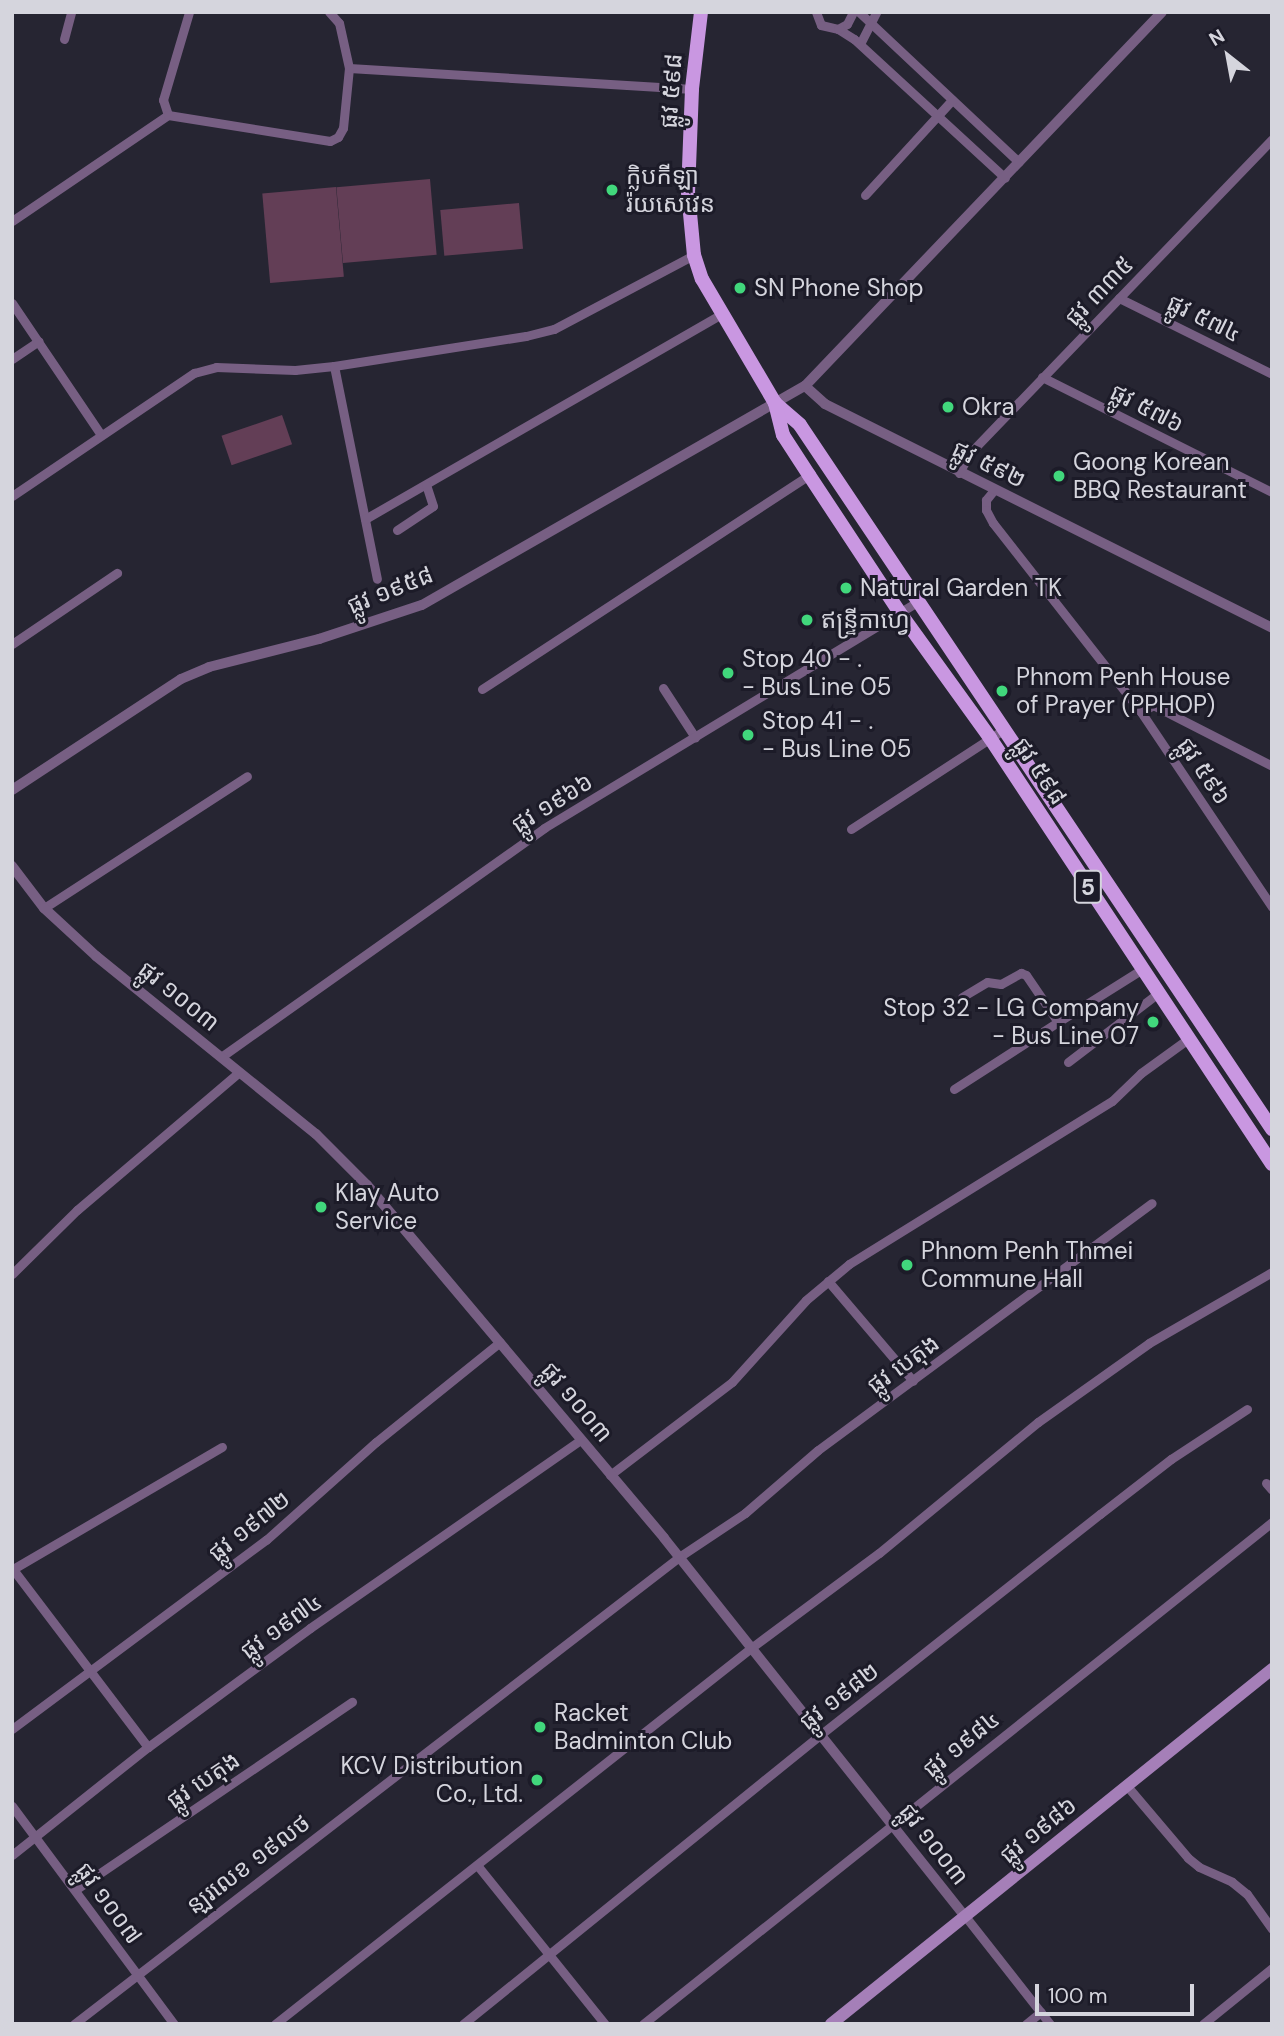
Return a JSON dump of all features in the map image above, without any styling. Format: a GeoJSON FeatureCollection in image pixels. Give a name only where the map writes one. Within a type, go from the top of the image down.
{"type":"FeatureCollection","features":[{"type":"Feature","properties":{"kind":"main road","name":"ផ្លូវ ៥៩៨"},"geometry":{"type":"LineString","coordinates":[[701,12],[692,89],[688,192],[694,255],[702,279],[720,314],[775,403],[800,425],[917,602],[1141,970],[1272,1164]]}},
{"type":"Feature","properties":{"kind":"main road","name":"ផ្លូវ ៥៩៨"},"geometry":{"type":"LineString","coordinates":[[775,403],[783,435],[900,613],[997,734],[1272,1131]]}},
{"type":"Feature","properties":{"kind":"main road","name":"ផ្លូវ ១៩៨៦"},"geometry":{"type":"LineString","coordinates":[[831,2024],[1272,1669]]}},
{"type":"Feature","properties":{"kind":"street"},"geometry":{"type":"LineString","coordinates":[[64,39],[71,12]]}},
{"type":"Feature","properties":{"kind":"street"},"geometry":{"type":"LineString","coordinates":[[168,115],[163,100],[189,12]]}},
{"type":"Feature","properties":{"kind":"street"},"geometry":{"type":"LineString","coordinates":[[12,220],[168,115],[330,141],[338,137],[343,128],[349,68],[339,23],[329,12]]}},
{"type":"Feature","properties":{"kind":"street"},"geometry":{"type":"LineString","coordinates":[[816,12],[821,25],[838,29],[860,44],[1004,178]]}},
{"type":"Feature","properties":{"kind":"street"},"geometry":{"type":"LineString","coordinates":[[838,29],[848,24],[853,12]]}},
{"type":"Feature","properties":{"kind":"street"},"geometry":{"type":"LineString","coordinates":[[859,12],[1019,162]]}},
{"type":"Feature","properties":{"kind":"street"},"geometry":{"type":"LineString","coordinates":[[860,44],[876,12]]}},
{"type":"Feature","properties":{"kind":"street","name":"ផ្លូវ ១៩៥៨"},"geometry":{"type":"LineString","coordinates":[[12,790],[181,679],[209,667],[319,639],[422,605],[805,387],[1162,12]]}},
{"type":"Feature","properties":{"kind":"street"},"geometry":{"type":"LineString","coordinates":[[349,68],[692,89]]}},
{"type":"Feature","properties":{"kind":"street"},"geometry":{"type":"LineString","coordinates":[[865,195],[952,100]]}},
{"type":"Feature","properties":{"kind":"street","name":"ផ្លូវ ៣៣៥"},"geometry":{"type":"LineString","coordinates":[[959,473],[969,454],[1272,139]]}},
{"type":"Feature","properties":{"kind":"street"},"geometry":{"type":"LineString","coordinates":[[12,496],[194,373],[216,367],[295,370],[334,366],[554,329],[694,255]]}},
{"type":"Feature","properties":{"kind":"street","name":"ផ្លូវ ៥៧៤"},"geometry":{"type":"LineString","coordinates":[[1119,298],[1272,374]]}},
{"type":"Feature","properties":{"kind":"street"},"geometry":{"type":"LineString","coordinates":[[12,303],[101,435]]}},
{"type":"Feature","properties":{"kind":"street"},"geometry":{"type":"LineString","coordinates":[[365,519],[720,314]]}},
{"type":"Feature","properties":{"kind":"street"},"geometry":{"type":"LineString","coordinates":[[12,359],[39,341]]}},
{"type":"Feature","properties":{"kind":"street"},"geometry":{"type":"LineString","coordinates":[[334,366],[377,579]]}},
{"type":"Feature","properties":{"kind":"street","name":"ផ្លូវ ៥៧៦"},"geometry":{"type":"LineString","coordinates":[[1042,377],[1272,492]]}},
{"type":"Feature","properties":{"kind":"street","name":"ផ្លូវ ៥៩២"},"geometry":{"type":"LineString","coordinates":[[805,387],[825,404],[1272,628]]}},
{"type":"Feature","properties":{"kind":"street"},"geometry":{"type":"LineString","coordinates":[[482,689],[809,475]]}},
{"type":"Feature","properties":{"kind":"street"},"geometry":{"type":"LineString","coordinates":[[397,530],[433,506],[426,485]]}},
{"type":"Feature","properties":{"kind":"street","name":"ផ្លូវ ៥៩៦"},"geometry":{"type":"LineString","coordinates":[[994,490],[986,500],[986,510],[993,523],[1141,712],[1272,907]]}},
{"type":"Feature","properties":{"kind":"street"},"geometry":{"type":"LineString","coordinates":[[12,644],[117,573]]}},
{"type":"Feature","properties":{"kind":"street","name":"ផ្លូវ ១៩៦៦"},"geometry":{"type":"LineString","coordinates":[[221,1057],[544,828],[917,602]]}},
{"type":"Feature","properties":{"kind":"street"},"geometry":{"type":"LineString","coordinates":[[663,688],[695,737]]}},
{"type":"Feature","properties":{"kind":"street"},"geometry":{"type":"LineString","coordinates":[[1141,712],[1153,705],[1272,766]]}},
{"type":"Feature","properties":{"kind":"street"},"geometry":{"type":"LineString","coordinates":[[851,830],[997,734]]}},
{"type":"Feature","properties":{"kind":"street"},"geometry":{"type":"LineString","coordinates":[[44,908],[247,776]]}},
{"type":"Feature","properties":{"kind":"street","name":"ផ្លូវ ១០០៣"},"geometry":{"type":"LineString","coordinates":[[12,866],[44,908],[96,956],[316,1133],[367,1185],[679,1557],[1050,2024]]}},
{"type":"Feature","properties":{"kind":"street"},"geometry":{"type":"LineString","coordinates":[[954,1089],[1141,970]]}},
{"type":"Feature","properties":{"kind":"street"},"geometry":{"type":"LineString","coordinates":[[962,997],[987,982],[1001,984],[1021,973],[1026,975],[1058,1023]]}},
{"type":"Feature","properties":{"kind":"street"},"geometry":{"type":"LineString","coordinates":[[1068,1062],[1157,994]]}},
{"type":"Feature","properties":{"kind":"street"},"geometry":{"type":"LineString","coordinates":[[610,1475],[732,1381],[828,1281],[871,1249],[1112,1101],[1141,1073],[1188,1040]]}},
{"type":"Feature","properties":{"kind":"street"},"geometry":{"type":"LineString","coordinates":[[12,1273],[77,1210],[239,1072]]}},
{"type":"Feature","properties":{"kind":"street"},"geometry":{"type":"LineString","coordinates":[[1257,1142],[1272,1131]]}},
{"type":"Feature","properties":{"kind":"street","name":"ផ្លូវ បេតុង"},"geometry":{"type":"LineString","coordinates":[[679,1557],[745,1513],[818,1450],[1152,1203]]}},
{"type":"Feature","properties":{"kind":"street"},"geometry":{"type":"LineString","coordinates":[[275,2024],[751,1648],[878,1553],[1038,1422],[1149,1343],[1272,1272]]}},
{"type":"Feature","properties":{"kind":"street"},"geometry":{"type":"LineString","coordinates":[[828,1281],[913,1381]]}},
{"type":"Feature","properties":{"kind":"street","name":"ផ្លូវ ១៩៧២"},"geometry":{"type":"LineString","coordinates":[[12,1729],[265,1540],[376,1443],[500,1342]]}},
{"type":"Feature","properties":{"kind":"street","name":"ផ្លូវ ១៩៨២"},"geometry":{"type":"LineString","coordinates":[[463,2024],[820,1735],[1171,1459],[1247,1409]]}},
{"type":"Feature","properties":{"kind":"street","name":"ផ្លូវ ១៩៧៤"},"geometry":{"type":"LineString","coordinates":[[12,1855],[148,1747],[353,1597],[582,1440]]}},
{"type":"Feature","properties":{"kind":"street"},"geometry":{"type":"LineString","coordinates":[[148,1747],[13,1568],[222,1447]]}},
{"type":"Feature","properties":{"kind":"street","name":"ផ្លូវ ១៩៨៤"},"geometry":{"type":"LineString","coordinates":[[643,2024],[1272,1522]]}},
{"type":"Feature","properties":{"kind":"street","name":"ន្ឡរលេខ ១៩លថ"},"geometry":{"type":"LineString","coordinates":[[74,2024],[679,1557]]}},
{"type":"Feature","properties":{"kind":"street","name":"ផ្លូវ បេតុង"},"geometry":{"type":"LineString","coordinates":[[75,1890],[352,1702]]}},
{"type":"Feature","properties":{"kind":"street"},"geometry":{"type":"LineString","coordinates":[[1127,1786],[1188,1858],[1199,1867],[1232,1882],[1247,1894],[1272,1929]]}},
{"type":"Feature","properties":{"kind":"street","name":"ផ្លូវ ១០០៧"},"geometry":{"type":"LineString","coordinates":[[12,1806],[174,2024]]}},
{"type":"Feature","properties":{"kind":"street"},"geometry":{"type":"LineString","coordinates":[[477,1865],[605,2024]]}},
{"type":"Feature","properties":{"kind":"street"},"geometry":{"type":"LineString","coordinates":[[1203,2024],[1272,1968]]}},
{"type":"Feature","properties":{"kind":"street"},"geometry":{"type":"LineString","coordinates":[[1026,2024],[1041,2012]]}},
{"type":"Feature","properties":{"kind":"shaded area"},"geometry":{"type":"Polygon","coordinates":[[[430,179],[437,255],[343,263],[336,187],[430,179]]]}},
{"type":"Feature","properties":{"kind":"shaded area"},"geometry":{"type":"Polygon","coordinates":[[[336,187],[344,277],[270,283],[262,193],[336,187]]]}},
{"type":"Feature","properties":{"kind":"shaded area"},"geometry":{"type":"Polygon","coordinates":[[[519,203],[523,249],[444,256],[440,210],[519,203]]]}},
{"type":"Feature","properties":{"kind":"shaded area"},"geometry":{"type":"Polygon","coordinates":[[[282,415],[292,444],[232,465],[221,436],[282,415]]]}},
{"type":"Feature","properties":{"kind":"place","name":"ក្លិបកីឡា រ៉យសេវេន"},"geometry":{"type":"Point","coordinates":[612,190]}},
{"type":"Feature","properties":{"kind":"place","name":"SN Phone Shop"},"geometry":{"type":"Point","coordinates":[740,288]}},
{"type":"Feature","properties":{"kind":"place","name":"Okra"},"geometry":{"type":"Point","coordinates":[948,407]}},
{"type":"Feature","properties":{"kind":"place","name":"Goong Korean BBQ Restaurant"},"geometry":{"type":"Point","coordinates":[1059,476]}},
{"type":"Feature","properties":{"kind":"place","name":"Natural Garden TK"},"geometry":{"type":"Point","coordinates":[846,588]}},
{"type":"Feature","properties":{"kind":"place","name":"ឥន្ទ្រីកាហ្វេ"},"geometry":{"type":"Point","coordinates":[807,620]}},
{"type":"Feature","properties":{"kind":"place","name":"Stop 40 - . - Bus Line 05"},"geometry":{"type":"Point","coordinates":[728,673]}},
{"type":"Feature","properties":{"kind":"place","name":"Phnom Penh House of Prayer (PPHOP)"},"geometry":{"type":"Point","coordinates":[1002,691]}},
{"type":"Feature","properties":{"kind":"place","name":"Stop 41 - . - Bus Line 05"},"geometry":{"type":"Point","coordinates":[748,735]}},
{"type":"Feature","properties":{"kind":"place","name":"Stop 32 - LG Company - Bus Line 07"},"geometry":{"type":"Point","coordinates":[1153,1022]}},
{"type":"Feature","properties":{"kind":"place","name":"Klay Auto Service"},"geometry":{"type":"Point","coordinates":[321,1207]}},
{"type":"Feature","properties":{"kind":"place","name":"Phnom Penh Thmei Commune Hall"},"geometry":{"type":"Point","coordinates":[907,1265]}},
{"type":"Feature","properties":{"kind":"place","name":"Racket Badminton Club"},"geometry":{"type":"Point","coordinates":[540,1727]}},
{"type":"Feature","properties":{"kind":"place","name":"KCV Distribution Co., Ltd."},"geometry":{"type":"Point","coordinates":[537,1780]}}]}
